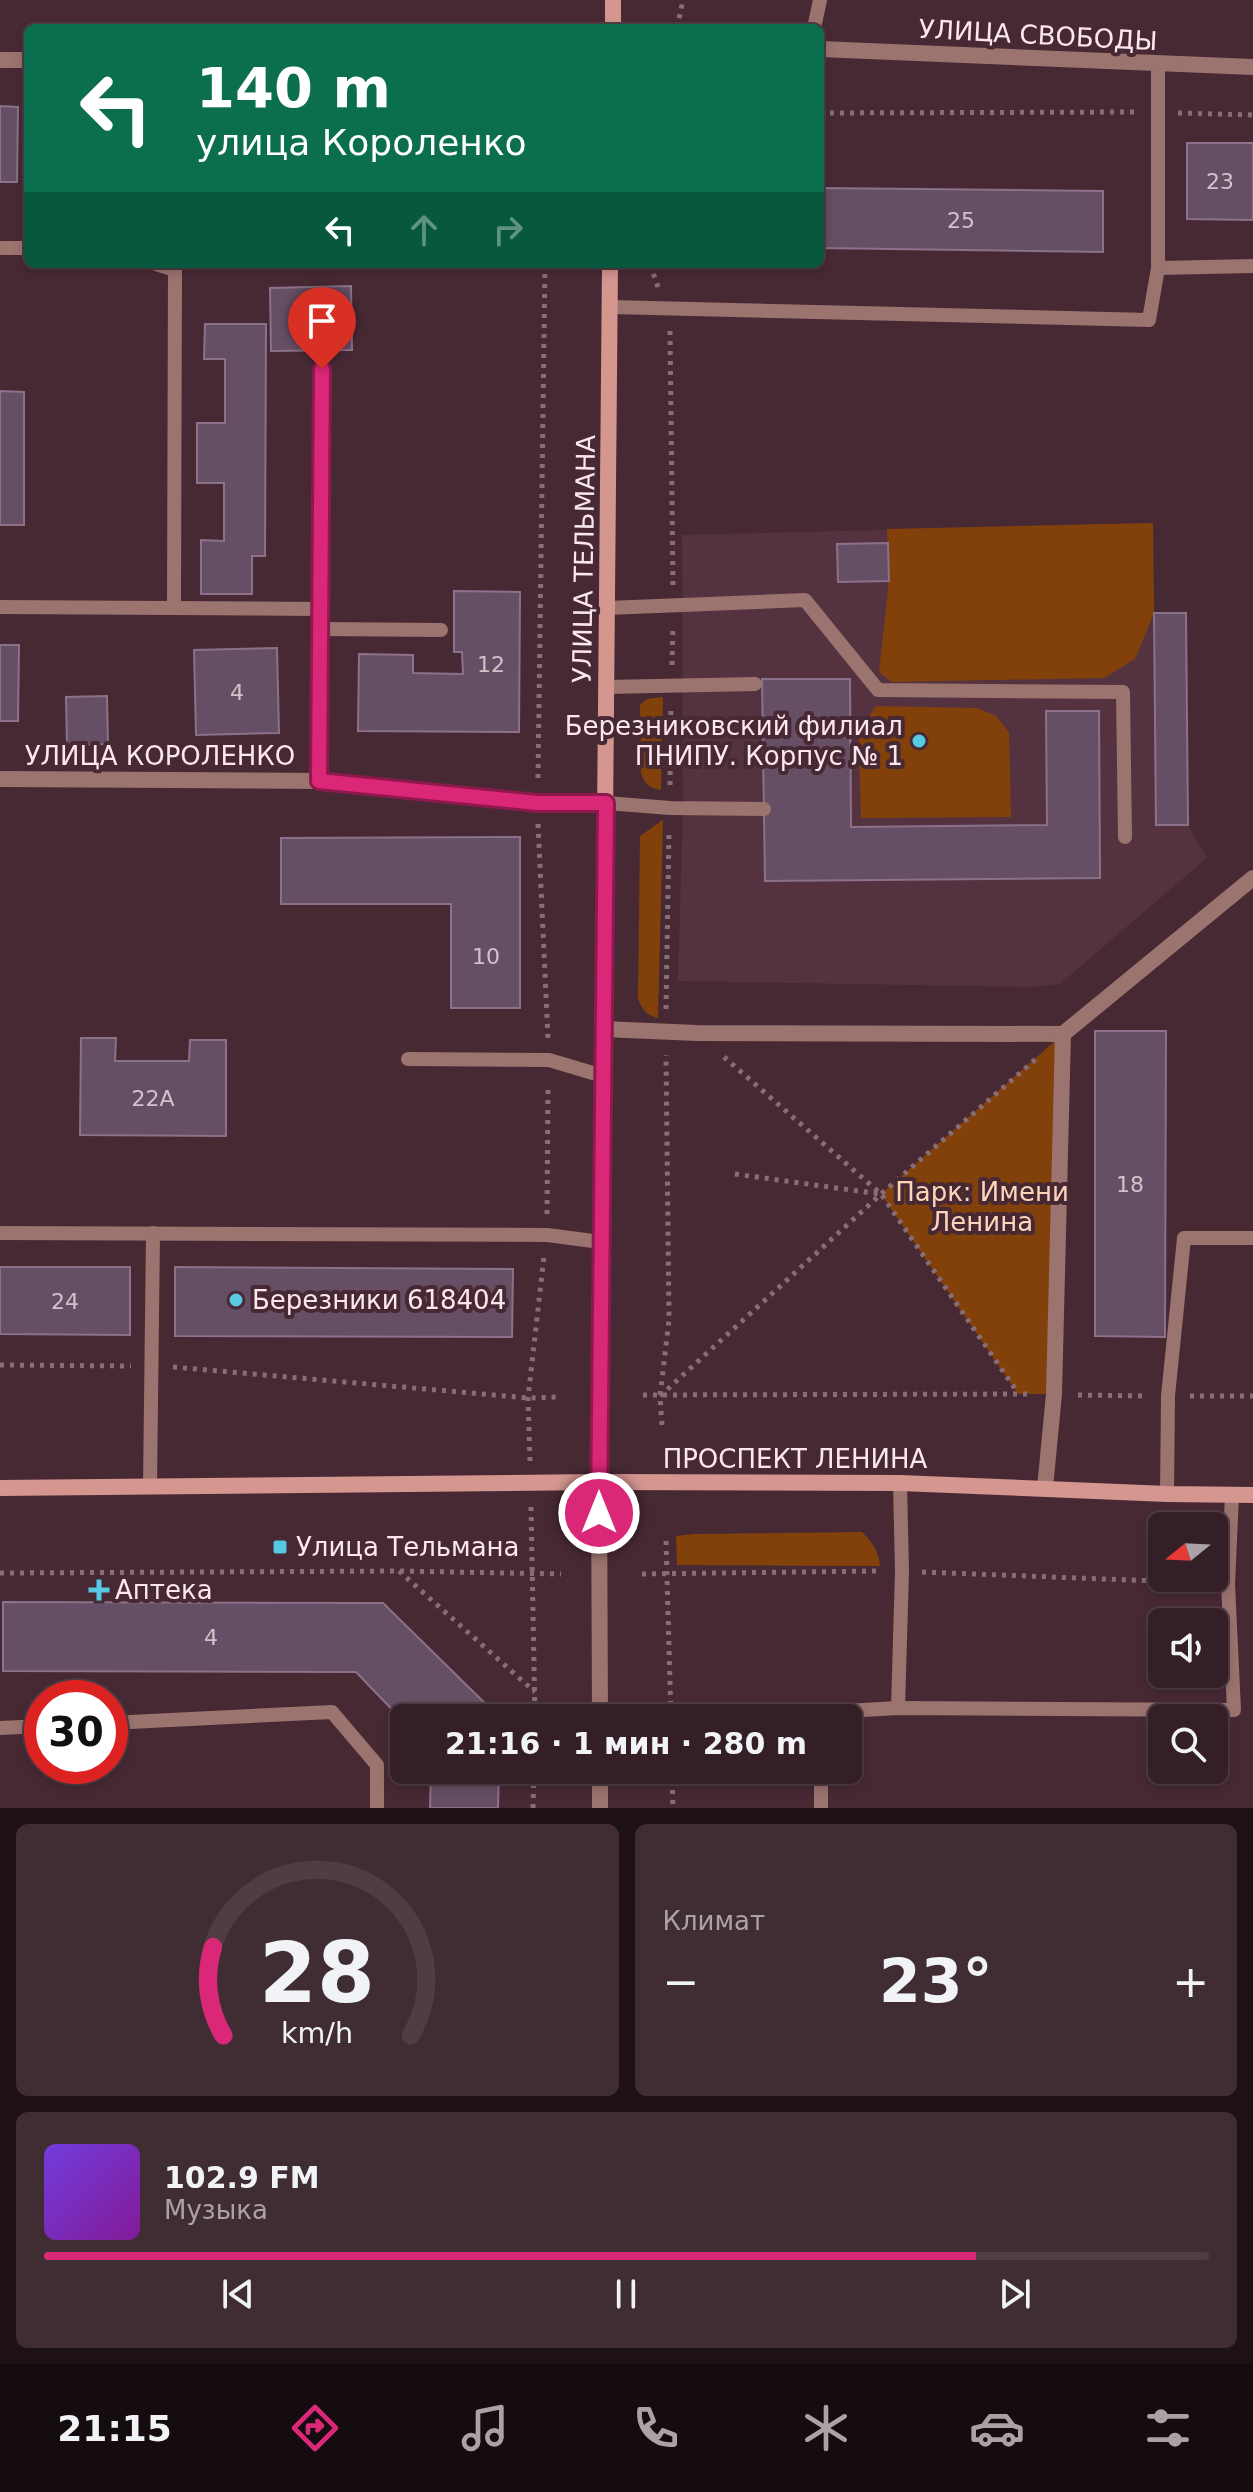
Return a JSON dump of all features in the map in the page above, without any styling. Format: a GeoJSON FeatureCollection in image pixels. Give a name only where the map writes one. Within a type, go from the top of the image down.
{"type":"FeatureCollection","features":[{"type":"Feature","properties":{"kind":"main road"},"geometry":{"type":"LineString","coordinates":[[613,0],[613,24]]}},
{"type":"Feature","properties":{"kind":"main road","name":"УЛИЦА ТЕЛЬМАНА"},"geometry":{"type":"LineString","coordinates":[[599,1482],[610,268]]}},
{"type":"Feature","properties":{"kind":"main road","name":"ПРОСПЕКТ ЛЕНИНА"},"geometry":{"type":"LineString","coordinates":[[0,1488],[599,1482],[900,1483],[1253,1495]]}},
{"type":"Feature","properties":{"kind":"street","name":"УЛИЦА СВОБОДЫ"},"geometry":{"type":"LineString","coordinates":[[824,49],[1253,67]]}},
{"type":"Feature","properties":{"kind":"street"},"geometry":{"type":"LineString","coordinates":[[0,60],[24,60]]}},
{"type":"Feature","properties":{"kind":"street","name":"УЛИЦА КОРОЛЕНКО"},"geometry":{"type":"LineString","coordinates":[[0,779],[319,781],[537,803],[606,803]]}},
{"type":"Feature","properties":{"kind":"street"},"geometry":{"type":"LineString","coordinates":[[603,1029],[697,1033],[1063,1034],[1253,878]]}},
{"type":"Feature","properties":{"kind":"street"},"geometry":{"type":"LineString","coordinates":[[1045,1488],[1054,1394],[1063,1034]]}},
{"type":"Feature","properties":{"kind":"street","name":"УЛИЦА ТЕЛЬМАНА"},"geometry":{"type":"LineString","coordinates":[[599,1482],[600,1704]]}},
{"type":"Feature","properties":{"kind":"street"},"geometry":{"type":"LineString","coordinates":[[600,1784],[600,1808]]}},
{"type":"Feature","properties":{"kind":"lane"},"geometry":{"type":"LineString","coordinates":[[815,24],[820,0]]}},
{"type":"Feature","properties":{"kind":"lane"},"geometry":{"type":"LineString","coordinates":[[610,307],[1149,320],[1158,268],[1158,64]]}},
{"type":"Feature","properties":{"kind":"lane"},"geometry":{"type":"LineString","coordinates":[[0,248],[24,248]]}},
{"type":"Feature","properties":{"kind":"lane"},"geometry":{"type":"LineString","coordinates":[[1158,268],[1253,266]]}},
{"type":"Feature","properties":{"kind":"lane"},"geometry":{"type":"LineString","coordinates":[[169,268],[175,270],[174,608]]}},
{"type":"Feature","properties":{"kind":"lane"},"geometry":{"type":"LineString","coordinates":[[319,781],[322,369]]}},
{"type":"Feature","properties":{"kind":"lane"},"geometry":{"type":"LineString","coordinates":[[607,608],[805,600],[878,690],[1123,692],[1125,837]]}},
{"type":"Feature","properties":{"kind":"lane"},"geometry":{"type":"LineString","coordinates":[[0,607],[320,609]]}},
{"type":"Feature","properties":{"kind":"lane"},"geometry":{"type":"LineString","coordinates":[[320,629],[441,630]]}},
{"type":"Feature","properties":{"kind":"lane"},"geometry":{"type":"LineString","coordinates":[[606,687],[755,684]]}},
{"type":"Feature","properties":{"kind":"lane"},"geometry":{"type":"LineString","coordinates":[[606,803],[670,808],[764,809]]}},
{"type":"Feature","properties":{"kind":"lane"},"geometry":{"type":"LineString","coordinates":[[408,1059],[549,1060],[603,1076]]}},
{"type":"Feature","properties":{"kind":"lane"},"geometry":{"type":"LineString","coordinates":[[0,1233],[547,1235],[601,1242]]}},
{"type":"Feature","properties":{"kind":"lane"},"geometry":{"type":"LineString","coordinates":[[150,1487],[153,1233]]}},
{"type":"Feature","properties":{"kind":"lane"},"geometry":{"type":"LineString","coordinates":[[1167,1494],[1168,1396],[1184,1238],[1253,1238]]}},
{"type":"Feature","properties":{"kind":"lane"},"geometry":{"type":"LineString","coordinates":[[898,1708],[902,1571],[900,1483]]}},
{"type":"Feature","properties":{"kind":"lane"},"geometry":{"type":"LineString","coordinates":[[862,1710],[1234,1710],[1228,1584],[1232,1495]]}},
{"type":"Feature","properties":{"kind":"lane"},"geometry":{"type":"LineString","coordinates":[[128,1722],[332,1712],[377,1765],[377,1808]]}},
{"type":"Feature","properties":{"kind":"lane"},"geometry":{"type":"LineString","coordinates":[[0,1728],[24,1727]]}},
{"type":"Feature","properties":{"kind":"lane"},"geometry":{"type":"LineString","coordinates":[[821,1784],[821,1808]]}},
{"type":"Feature","properties":{"kind":"path"},"geometry":{"type":"LineString","coordinates":[[678,24],[683,0]]}},
{"type":"Feature","properties":{"kind":"path"},"geometry":{"type":"LineString","coordinates":[[824,113],[1253,115]]}},
{"type":"Feature","properties":{"kind":"path"},"geometry":{"type":"LineString","coordinates":[[535,1704],[528,1398],[547,1235],[549,1060],[537,803],[545,268]]}},
{"type":"Feature","properties":{"kind":"path"},"geometry":{"type":"LineString","coordinates":[[654,268],[671,334],[673,606],[666,1030],[669,1320],[660,1396],[662,1425]]}},
{"type":"Feature","properties":{"kind":"path"},"geometry":{"type":"LineString","coordinates":[[697,1033],[881,1194],[1018,1394]]}},
{"type":"Feature","properties":{"kind":"path"},"geometry":{"type":"LineString","coordinates":[[660,1396],[881,1194],[1063,1034]]}},
{"type":"Feature","properties":{"kind":"path"},"geometry":{"type":"LineString","coordinates":[[735,1174],[881,1194]]}},
{"type":"Feature","properties":{"kind":"path"},"geometry":{"type":"LineString","coordinates":[[0,1365],[152,1366],[528,1398],[558,1397]]}},
{"type":"Feature","properties":{"kind":"path"},"geometry":{"type":"LineString","coordinates":[[643,1395],[1253,1396]]}},
{"type":"Feature","properties":{"kind":"path"},"geometry":{"type":"LineString","coordinates":[[666,1541],[671,1704]]}},
{"type":"Feature","properties":{"kind":"path"},"geometry":{"type":"LineString","coordinates":[[399,1571],[535,1693]]}},
{"type":"Feature","properties":{"kind":"path"},"geometry":{"type":"LineString","coordinates":[[0,1573],[399,1571],[561,1574]]}},
{"type":"Feature","properties":{"kind":"path"},"geometry":{"type":"LineString","coordinates":[[642,1574],[902,1571],[1148,1581]]}},
{"type":"Feature","properties":{"kind":"path"},"geometry":{"type":"LineString","coordinates":[[533,1808],[534,1784]]}},
{"type":"Feature","properties":{"kind":"path"},"geometry":{"type":"LineString","coordinates":[[672,1784],[673,1808]]}},
{"type":"Feature","properties":{"kind":"shaded area","name":"Березниковский филиал ПНИПУ. Корпус № 1"},"geometry":{"type":"Polygon","coordinates":[[[1153,523],[1156,825],[1188,825],[1207,858],[1060,984],[1029,987],[678,981],[683,808],[682,535],[1153,523]]]}},
{"type":"Feature","properties":{"kind":"green space"},"geometry":{"type":"Polygon","coordinates":[[[1153,523],[1154,613],[1135,659],[1104,678],[892,682],[879,672],[888,590],[887,529],[1153,523]]]}},
{"type":"Feature","properties":{"kind":"green space"},"geometry":{"type":"Polygon","coordinates":[[[663,697],[661,790],[648,785],[641,773],[640,705],[647,699],[663,697]]]}},
{"type":"Feature","properties":{"kind":"green space"},"geometry":{"type":"Polygon","coordinates":[[[876,706],[977,708],[996,716],[1009,732],[1011,817],[861,818],[858,724],[868,718],[876,706]]]}},
{"type":"Feature","properties":{"kind":"green space"},"geometry":{"type":"Polygon","coordinates":[[[663,820],[658,1018],[645,1012],[638,999],[640,836],[663,820]]]}},
{"type":"Feature","properties":{"kind":"green space","name":"Парк: Имени Ленина"},"geometry":{"type":"Polygon","coordinates":[[[1063,1034],[1054,1394],[1018,1394],[881,1194],[1063,1034]]]}},
{"type":"Feature","properties":{"kind":"green space"},"geometry":{"type":"Polygon","coordinates":[[[862,1532],[874,1547],[880,1566],[677,1565],[676,1536],[862,1532]]]}},
{"type":"Feature","properties":{"kind":"building"},"geometry":{"type":"Polygon","coordinates":[[[0,106],[18,107],[17,182],[0,182],[0,106]]]}},
{"type":"Feature","properties":{"kind":"building"},"geometry":{"type":"Polygon","coordinates":[[[1187,143],[1253,143],[1253,220],[1187,219],[1187,143]]]}},
{"type":"Feature","properties":{"kind":"building"},"geometry":{"type":"Polygon","coordinates":[[[824,188],[1103,191],[1103,252],[824,248],[824,188]]]}},
{"type":"Feature","properties":{"kind":"building"},"geometry":{"type":"Polygon","coordinates":[[[351,286],[352,350],[271,351],[270,288],[351,286]]]}},
{"type":"Feature","properties":{"kind":"building"},"geometry":{"type":"Polygon","coordinates":[[[205,324],[266,324],[265,556],[252,556],[252,594],[201,594],[201,540],[224,541],[224,483],[197,483],[197,423],[225,423],[225,359],[204,359],[205,324]]]}},
{"type":"Feature","properties":{"kind":"building"},"geometry":{"type":"Polygon","coordinates":[[[0,391],[24,392],[24,525],[0,525],[0,391]]]}},
{"type":"Feature","properties":{"kind":"building"},"geometry":{"type":"Polygon","coordinates":[[[888,543],[889,581],[838,582],[837,544],[888,543]]]}},
{"type":"Feature","properties":{"kind":"building"},"geometry":{"type":"Polygon","coordinates":[[[454,591],[520,592],[519,732],[358,731],[359,654],[413,655],[413,673],[463,674],[462,652],[454,652],[454,591]]]}},
{"type":"Feature","properties":{"kind":"building"},"geometry":{"type":"Polygon","coordinates":[[[1154,613],[1186,613],[1188,825],[1156,825],[1154,613]]]}},
{"type":"Feature","properties":{"kind":"building"},"geometry":{"type":"Polygon","coordinates":[[[0,645],[19,645],[18,721],[0,721],[0,645]]]}},
{"type":"Feature","properties":{"kind":"building"},"geometry":{"type":"Polygon","coordinates":[[[277,648],[279,733],[196,735],[194,650],[277,648]]]}},
{"type":"Feature","properties":{"kind":"building"},"geometry":{"type":"Polygon","coordinates":[[[762,679],[850,679],[851,827],[1047,825],[1046,711],[1099,711],[1100,878],[765,881],[762,679]]]}},
{"type":"Feature","properties":{"kind":"building"},"geometry":{"type":"Polygon","coordinates":[[[107,696],[108,744],[67,745],[66,697],[107,696]]]}},
{"type":"Feature","properties":{"kind":"building"},"geometry":{"type":"Polygon","coordinates":[[[520,837],[520,1008],[451,1008],[451,904],[281,904],[281,838],[520,837]]]}},
{"type":"Feature","properties":{"kind":"building"},"geometry":{"type":"Polygon","coordinates":[[[1095,1031],[1166,1031],[1165,1337],[1095,1336],[1095,1031]]]}},
{"type":"Feature","properties":{"kind":"building"},"geometry":{"type":"Polygon","coordinates":[[[81,1038],[116,1038],[115,1061],[189,1061],[190,1040],[226,1040],[226,1136],[80,1135],[81,1038]]]}},
{"type":"Feature","properties":{"kind":"building"},"geometry":{"type":"Polygon","coordinates":[[[0,1267],[130,1267],[130,1335],[0,1334],[0,1267]]]}},
{"type":"Feature","properties":{"kind":"building"},"geometry":{"type":"Polygon","coordinates":[[[175,1267],[513,1269],[512,1337],[175,1336],[175,1267]]]}},
{"type":"Feature","properties":{"kind":"building"},"geometry":{"type":"Polygon","coordinates":[[[3,1602],[383,1603],[486,1704],[390,1704],[390,1707],[356,1672],[3,1671],[3,1602]]]}},
{"type":"Feature","properties":{"kind":"building"},"geometry":{"type":"Polygon","coordinates":[[[431,1784],[499,1784],[498,1808],[430,1808],[431,1784]]]}},
{"type":"Feature","properties":{"kind":"place","name":"Березниковский филиал ПНИПУ. Корпус № 1"},"geometry":{"type":"Point","coordinates":[919,741]}},
{"type":"Feature","properties":{"kind":"place","name":"Березники 618404"},"geometry":{"type":"Point","coordinates":[236,1300]}},
{"type":"Feature","properties":{"kind":"place","name":"Улица Тельмана"},"geometry":{"type":"Point","coordinates":[280,1547]}},
{"type":"Feature","properties":{"kind":"place","name":"Аптека"},"geometry":{"type":"Point","coordinates":[99,1590]}},
{"type":"Feature","properties":{"kind":"route"},"geometry":{"type":"LineString","coordinates":[[322,369],[319,781],[537,803],[606,803],[599,1513]]}}]}
